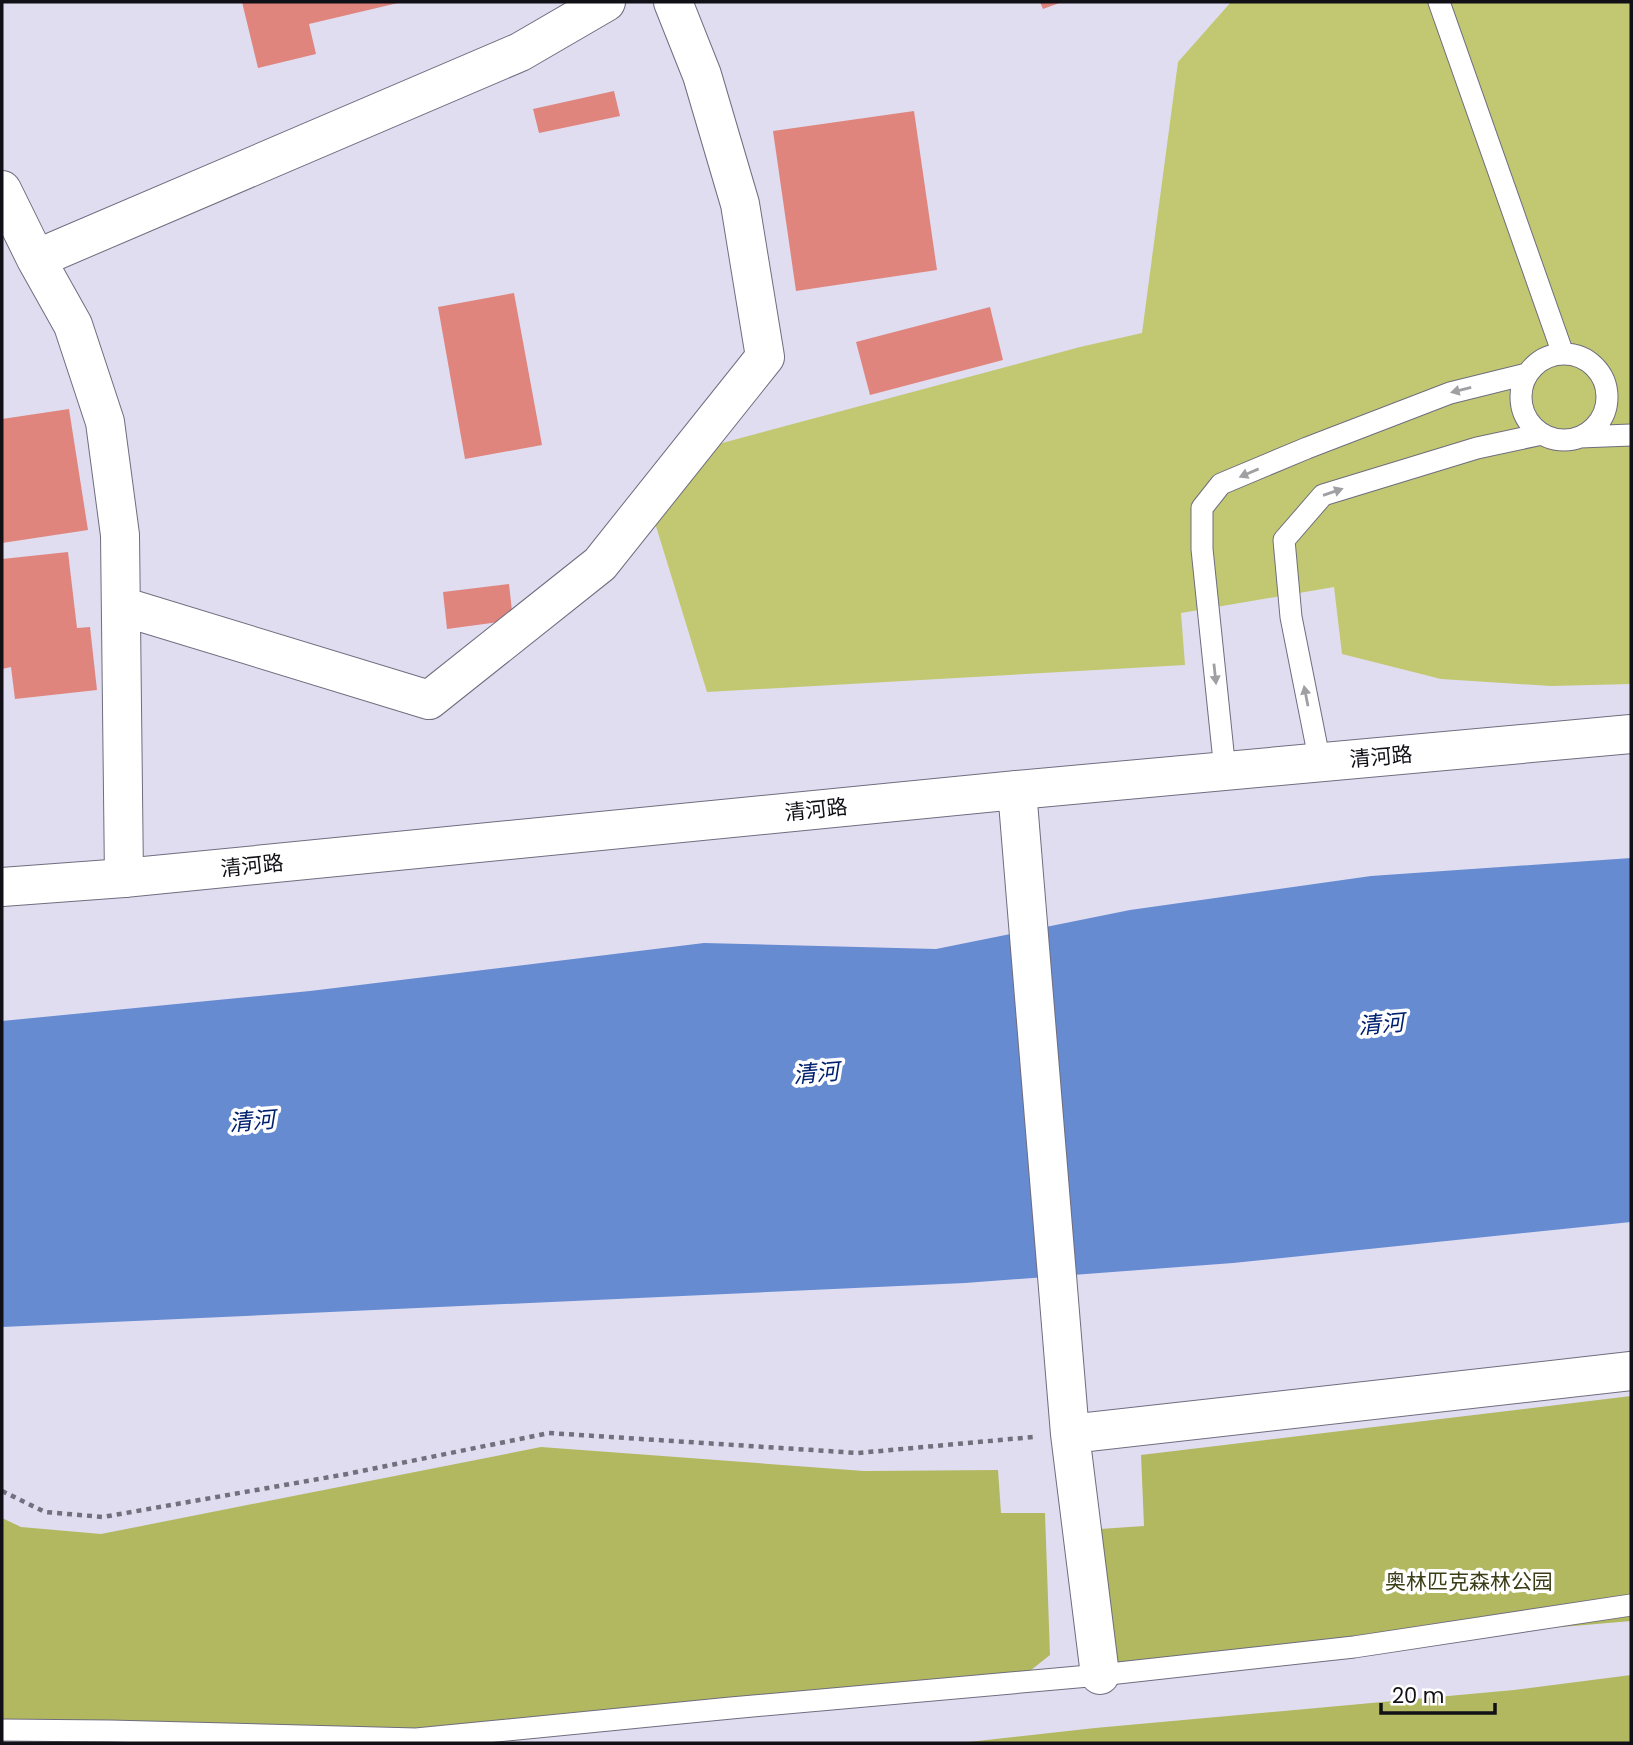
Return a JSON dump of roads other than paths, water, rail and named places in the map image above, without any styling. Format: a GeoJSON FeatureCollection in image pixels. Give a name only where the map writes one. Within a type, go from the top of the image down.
{"type":"FeatureCollection","features":[{"type":"Feature","properties":{"kind":"street"},"geometry":{"type":"LineString","coordinates":[[36,259],[520,52],[606,2]]}},
{"type":"Feature","properties":{"kind":"street"},"geometry":{"type":"LineString","coordinates":[[121,606],[429,700],[600,564],[765,357],[740,204],[702,75],[673,2]]}},
{"type":"Feature","properties":{"kind":"street"},"geometry":{"type":"LineString","coordinates":[[2,190],[73,325],[105,422],[120,535],[124,878]]}},
{"type":"Feature","properties":{"kind":"street","name":"清河路"},"geometry":{"type":"LineString","coordinates":[[2,887],[124,878],[1017,790],[1631,734]]}},
{"type":"Feature","properties":{"kind":"street"},"geometry":{"type":"LineString","coordinates":[[1017,790],[1070,1434],[1100,1675]]}},
{"type":"Feature","properties":{"kind":"street"},"geometry":{"type":"LineString","coordinates":[[1070,1434],[1631,1371]]}},
{"type":"Feature","properties":{"kind":"lane"},"geometry":{"type":"LineString","coordinates":[[1439,2],[1563,354]]}},
{"type":"Feature","properties":{"kind":"lane"},"geometry":{"type":"LineString","coordinates":[[1580,437],[1592,429],[1602,417],[1607,403],[1601,374],[1591,363],[1577,356],[1549,356],[1536,363],[1527,374],[1522,387],[1524,413],[1531,425],[1554,439],[1631,435]]}},
{"type":"Feature","properties":{"kind":"lane"},"geometry":{"type":"LineString","coordinates":[[1225,771],[1202,549],[1202,508],[1222,484],[1307,448],[1450,393],[1527,374]]}},
{"type":"Feature","properties":{"kind":"lane"},"geometry":{"type":"LineString","coordinates":[[1320,763],[1291,617],[1284,540],[1322,495],[1477,448],[1542,434]]}},
{"type":"Feature","properties":{"kind":"lane"},"geometry":{"type":"LineString","coordinates":[[2,1730],[416,1739],[1100,1675],[1354,1647],[1631,1605]]}},
{"type":"Feature","properties":{"kind":"water","name":"清河"},"geometry":{"type":"Polygon","coordinates":[[[1631,858],[1631,1222],[1233,1263],[965,1283],[2,1327],[2,1021],[310,991],[704,943],[936,949],[1130,910],[1371,876],[1631,858]]]}},
{"type":"Feature","properties":{"kind":"park label","name":"奥林匹克森林公园"},"geometry":{"type":"Point","coordinates":[1469,1582]}}]}
